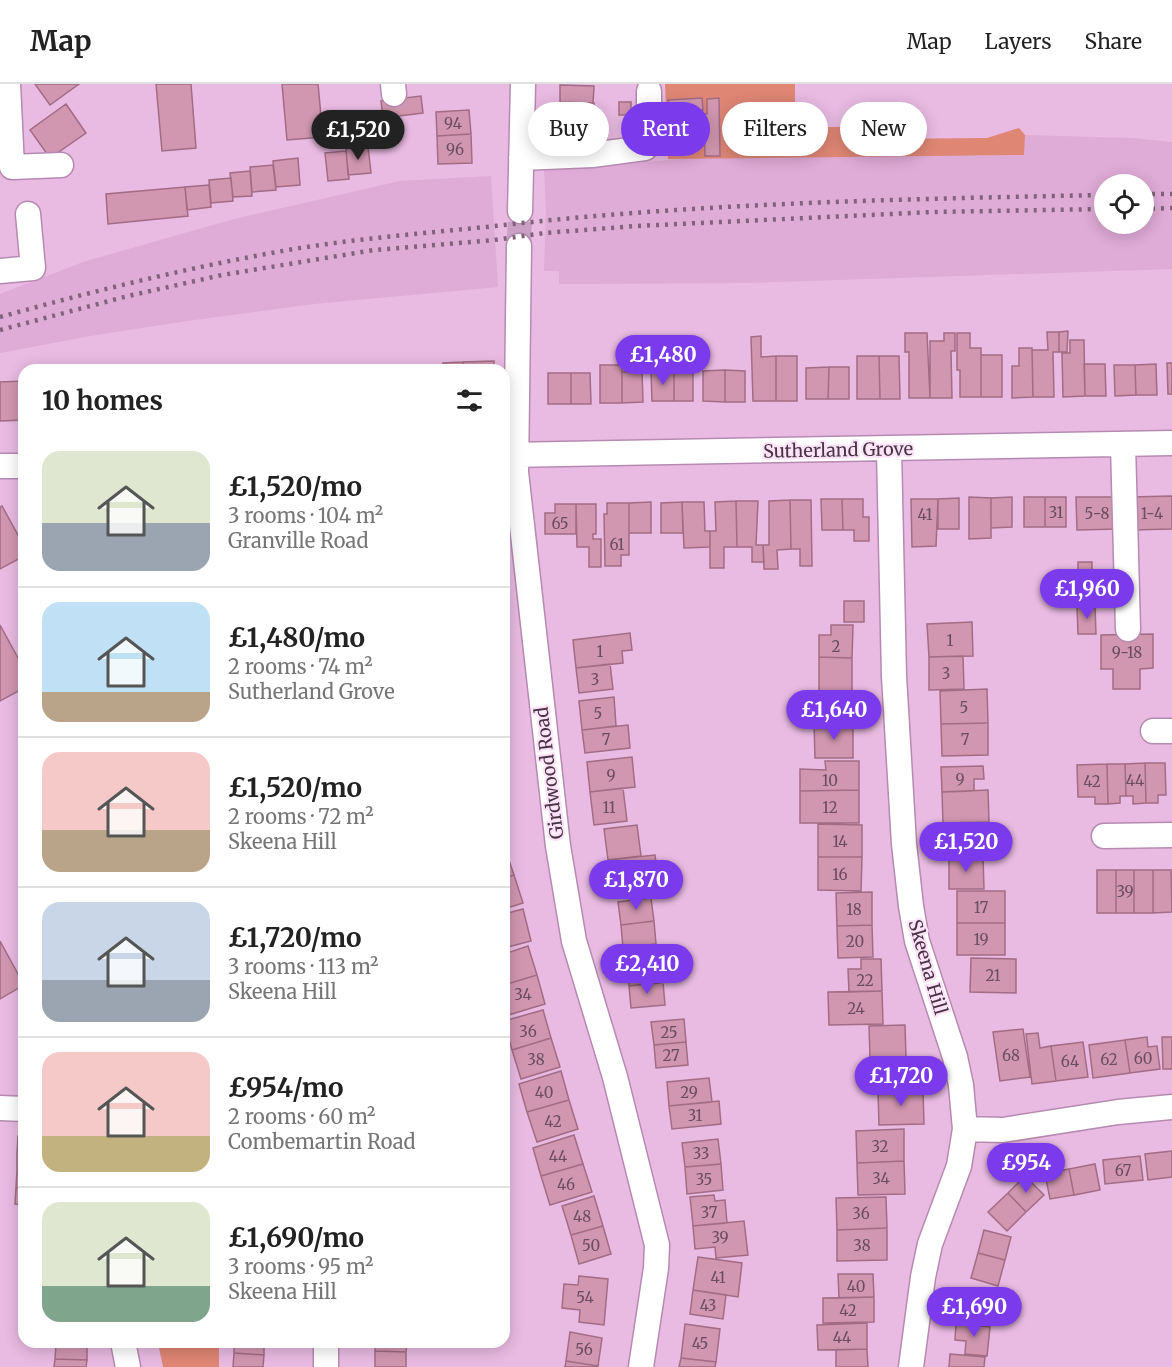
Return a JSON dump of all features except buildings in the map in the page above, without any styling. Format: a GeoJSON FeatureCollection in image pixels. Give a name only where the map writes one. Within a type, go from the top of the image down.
{"type":"FeatureCollection","features":[{"type":"Feature","properties":{"kind":"street"},"geometry":{"type":"LineString","coordinates":[[8,84],[12,168],[61,165]]}},
{"type":"Feature","properties":{"kind":"street"},"geometry":{"type":"LineString","coordinates":[[520,212],[523,84]]}},
{"type":"Feature","properties":{"kind":"street"},"geometry":{"type":"LineString","coordinates":[[521,158],[592,156],[645,148],[650,139],[649,91]]}},
{"type":"Feature","properties":{"kind":"street"},"geometry":{"type":"LineString","coordinates":[[0,271],[33,268],[28,214]]}},
{"type":"Feature","properties":{"kind":"street","name":"Girdwood Road"},"geometry":{"type":"LineString","coordinates":[[519,246],[511,455],[516,472],[566,903],[574,941],[615,1077],[657,1245],[657,1268],[642,1367]]}},
{"type":"Feature","properties":{"kind":"street","name":"Sutherland Grove"},"geometry":{"type":"LineString","coordinates":[[511,455],[889,450],[1172,443]]}},
{"type":"Feature","properties":{"kind":"street"},"geometry":{"type":"LineString","coordinates":[[1123,444],[1128,629]]}},
{"type":"Feature","properties":{"kind":"street","name":"Skeena Hill"},"geometry":{"type":"LineString","coordinates":[[889,450],[894,676],[906,864],[918,941],[945,1023],[962,1085],[965,1129],[959,1166],[930,1244],[923,1277],[911,1367]]}},
{"type":"Feature","properties":{"kind":"street"},"geometry":{"type":"LineString","coordinates":[[0,466],[18,466]]}},
{"type":"Feature","properties":{"kind":"street"},"geometry":{"type":"LineString","coordinates":[[1104,836],[1172,835]]}},
{"type":"Feature","properties":{"kind":"street"},"geometry":{"type":"LineString","coordinates":[[965,1129],[1003,1130],[1118,1112],[1172,1107]]}},
{"type":"Feature","properties":{"kind":"street"},"geometry":{"type":"LineString","coordinates":[[0,1108],[18,1109]]}},
{"type":"Feature","properties":{"kind":"street"},"geometry":{"type":"LineString","coordinates":[[124,1348],[128,1367]]}},
{"type":"Feature","properties":{"kind":"street"},"geometry":{"type":"LineString","coordinates":[[326,1348],[326,1367]]}},
{"type":"Feature","properties":{"kind":"shaded area"},"geometry":{"type":"Polygon","coordinates":[[[665,84],[795,84],[795,102],[722,102],[722,156],[828,156],[828,127],[840,127],[840,156],[927,156],[927,139],[987,138],[1019,128],[1025,135],[1024,155],[668,159],[668,156],[710,156],[710,102],[666,102],[665,84]]]}},
{"type":"Feature","properties":{"kind":"shaded area"},"geometry":{"type":"Polygon","coordinates":[[[1025,135],[1131,138],[1172,142],[1172,269],[748,283],[559,284],[559,271],[544,271],[546,211],[544,170],[694,158],[1023,155],[1025,135]]]}},
{"type":"Feature","properties":{"kind":"shaded area"},"geometry":{"type":"Polygon","coordinates":[[[491,176],[498,287],[314,304],[96,335],[0,353],[0,294],[83,262],[234,219],[400,181],[491,176]]]}},
{"type":"Feature","properties":{"kind":"shaded area"},"geometry":{"type":"Polygon","coordinates":[[[159,1348],[219,1348],[219,1367],[163,1367],[159,1348]]]}},
{"type":"Feature","properties":{"kind":"tunnel"},"geometry":{"type":"LineString","coordinates":[[519,246],[520,211]]}},
{"type":"Feature","properties":{"kind":"railway"},"geometry":{"type":"LineString","coordinates":[[1154,194],[1172,194]]}},
{"type":"Feature","properties":{"kind":"railway"},"geometry":{"type":"LineString","coordinates":[[0,317],[110,288],[220,263],[294,249],[369,239],[571,218],[723,207],[1094,195]]}},
{"type":"Feature","properties":{"kind":"railway"},"geometry":{"type":"LineString","coordinates":[[1154,209],[1172,208]]}},
{"type":"Feature","properties":{"kind":"railway"},"geometry":{"type":"LineString","coordinates":[[0,330],[128,296],[222,275],[374,250],[636,226],[933,212],[1094,209]]}}]}
